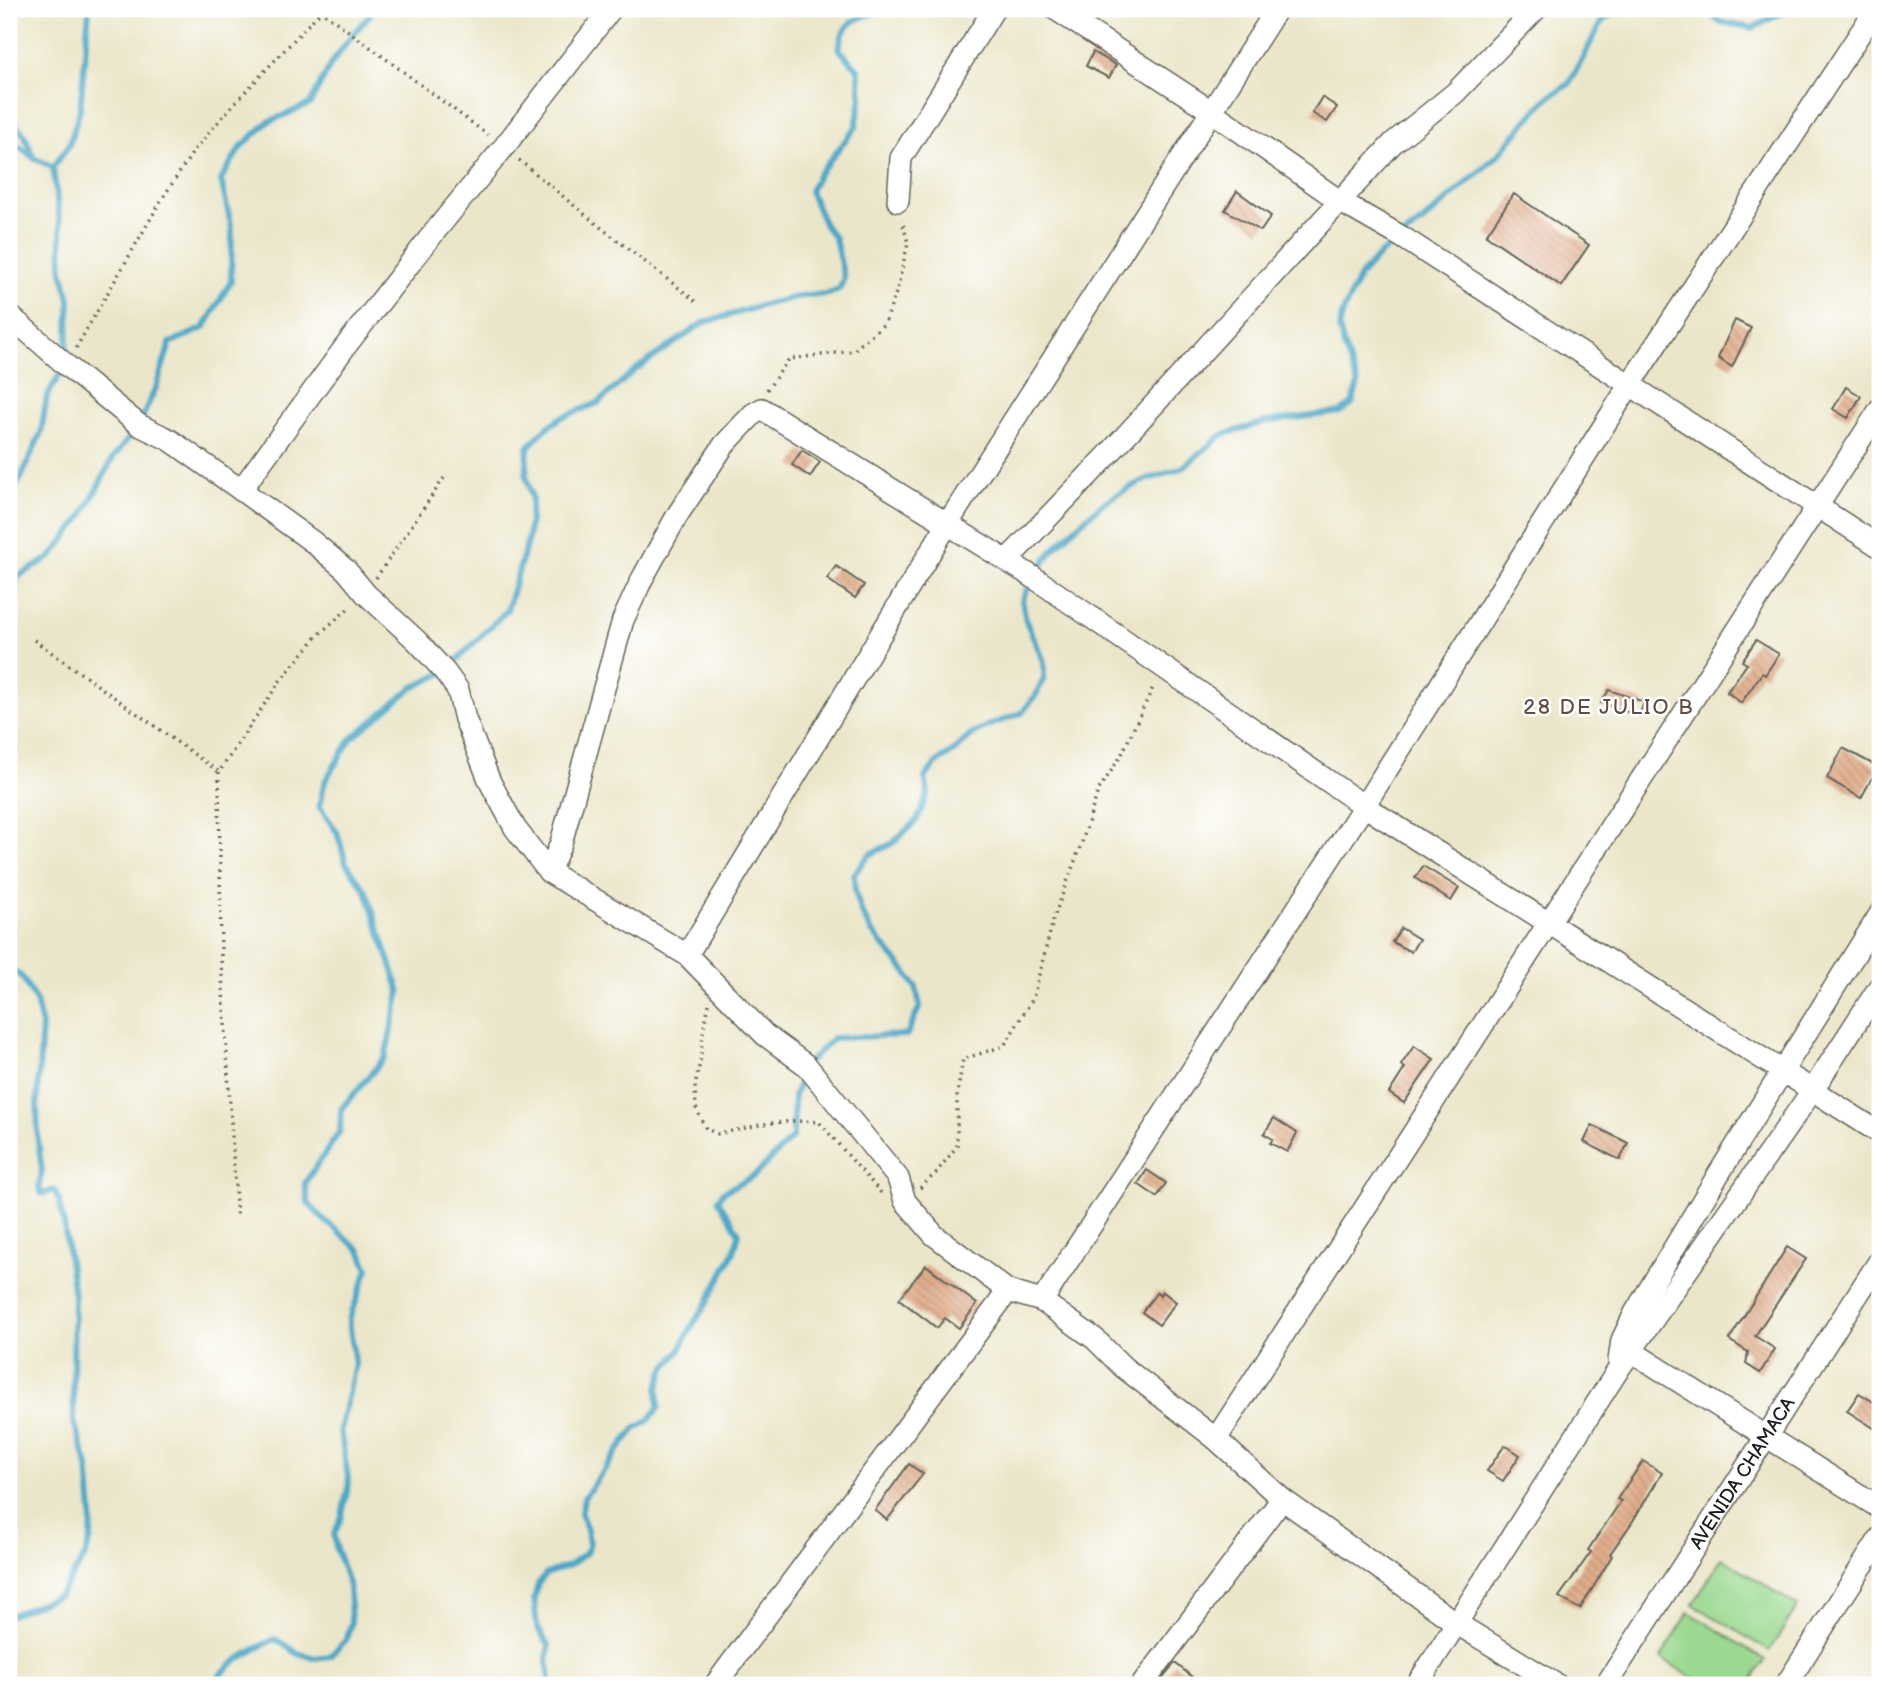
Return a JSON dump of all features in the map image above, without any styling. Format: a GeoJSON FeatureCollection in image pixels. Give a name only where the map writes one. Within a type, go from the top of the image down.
{"type":"FeatureCollection","features":[{"type":"Feature","properties":{"kind":"street"},"geometry":{"type":"LineString","coordinates":[[241,490],[345,347],[611,9]]}},
{"type":"Feature","properties":{"kind":"street"},"geometry":{"type":"LineString","coordinates":[[898,201],[901,158],[994,9]]}},
{"type":"Feature","properties":{"kind":"street"},"geometry":{"type":"LineString","coordinates":[[1055,9],[1211,111],[1341,202],[1402,237],[1880,547]]}},
{"type":"Feature","properties":{"kind":"street"},"geometry":{"type":"LineString","coordinates":[[687,955],[948,523],[1277,9]]}},
{"type":"Feature","properties":{"kind":"street"},"geometry":{"type":"LineString","coordinates":[[1007,560],[1107,456],[1393,143],[1455,93],[1535,9]]}},
{"type":"Feature","properties":{"kind":"street"},"geometry":{"type":"LineString","coordinates":[[1042,1301],[1364,806],[1629,386],[1876,9]]}},
{"type":"Feature","properties":{"kind":"street"},"geometry":{"type":"LineString","coordinates":[[9,316],[139,425],[170,440],[313,542],[346,570],[366,594],[417,641],[445,671],[458,690],[465,719],[490,782],[515,828],[549,872],[687,955],[765,1035],[806,1065],[898,1178],[905,1200],[934,1235],[1008,1291],[1042,1301],[1095,1339],[1123,1367],[1216,1439],[1282,1499],[1456,1623],[1557,1685]]}},
{"type":"Feature","properties":{"kind":"street"},"geometry":{"type":"LineString","coordinates":[[549,872],[561,843],[623,620],[678,514],[724,445],[753,414],[762,409],[1007,560],[1364,806],[1880,1133]]}},
{"type":"Feature","properties":{"kind":"street"},"geometry":{"type":"LineString","coordinates":[[1216,1439],[1880,409]]}},
{"type":"Feature","properties":{"kind":"street"},"geometry":{"type":"LineString","coordinates":[[1618,1370],[1622,1339],[1635,1312],[1880,914]]}},
{"type":"Feature","properties":{"kind":"street"},"geometry":{"type":"LineString","coordinates":[[1417,1685],[1618,1370],[1812,1091],[1880,986]]}},
{"type":"Feature","properties":{"kind":"street","name":"AVENIDA CHAMACA"},"geometry":{"type":"LineString","coordinates":[[1605,1685],[1880,1259]]}},
{"type":"Feature","properties":{"kind":"street"},"geometry":{"type":"LineString","coordinates":[[715,1685],[1008,1291]]}},
{"type":"Feature","properties":{"kind":"street"},"geometry":{"type":"LineString","coordinates":[[1631,1351],[1880,1508]]}},
{"type":"Feature","properties":{"kind":"street"},"geometry":{"type":"LineString","coordinates":[[1142,1685],[1282,1499]]}},
{"type":"Feature","properties":{"kind":"street"},"geometry":{"type":"LineString","coordinates":[[1786,1685],[1880,1538]]}},
{"type":"Feature","properties":{"kind":"path"},"geometry":{"type":"LineString","coordinates":[[9,20],[19,9]]}},
{"type":"Feature","properties":{"kind":"path"},"geometry":{"type":"LineString","coordinates":[[66,365],[162,199],[195,149],[321,9],[504,147],[698,303]]}},
{"type":"Feature","properties":{"kind":"path"},"geometry":{"type":"LineString","coordinates":[[762,409],[760,400],[789,359],[853,351],[885,323],[897,289],[908,243],[898,201]]}},
{"type":"Feature","properties":{"kind":"path"},"geometry":{"type":"LineString","coordinates":[[237,1219],[221,958],[219,772],[302,653],[318,635],[366,594],[444,478]]}},
{"type":"Feature","properties":{"kind":"path"},"geometry":{"type":"LineString","coordinates":[[34,640],[219,772]]}},
{"type":"Feature","properties":{"kind":"path"},"geometry":{"type":"LineString","coordinates":[[717,986],[707,1008],[695,1086],[696,1108],[706,1129],[718,1134],[764,1124],[819,1122],[884,1197],[905,1200],[936,1173],[957,1146],[957,1095],[963,1059],[1004,1046],[1033,998],[1054,917],[1098,791],[1121,756],[1163,667]]}},
{"type":"Feature","properties":{"kind":"green space"},"geometry":{"type":"Polygon","coordinates":[[[1722,1558],[1798,1606],[1769,1651],[1693,1604],[1722,1558]]]}},
{"type":"Feature","properties":{"kind":"green space"},"geometry":{"type":"Polygon","coordinates":[[[1689,1612],[1765,1660],[1749,1685],[1704,1685],[1661,1658],[1689,1612]]]}},
{"type":"Feature","properties":{"kind":"building"},"geometry":{"type":"Polygon","coordinates":[[[1093,52],[1116,65],[1109,78],[1086,66],[1093,52]]]}},
{"type":"Feature","properties":{"kind":"building"},"geometry":{"type":"Polygon","coordinates":[[[1322,97],[1337,107],[1327,122],[1312,113],[1322,97]]]}},
{"type":"Feature","properties":{"kind":"building"},"geometry":{"type":"Polygon","coordinates":[[[1237,191],[1271,216],[1261,231],[1225,210],[1237,191]]]}},
{"type":"Feature","properties":{"kind":"building"},"geometry":{"type":"Polygon","coordinates":[[[1514,194],[1589,245],[1561,286],[1486,235],[1514,194]]]}},
{"type":"Feature","properties":{"kind":"building"},"geometry":{"type":"Polygon","coordinates":[[[1735,320],[1751,328],[1732,367],[1718,358],[1735,320]]]}},
{"type":"Feature","properties":{"kind":"building"},"geometry":{"type":"Polygon","coordinates":[[[1846,387],[1861,396],[1848,418],[1833,409],[1846,387]]]}},
{"type":"Feature","properties":{"kind":"building"},"geometry":{"type":"Polygon","coordinates":[[[802,450],[820,462],[810,477],[792,465],[802,450]]]}},
{"type":"Feature","properties":{"kind":"building"},"geometry":{"type":"Polygon","coordinates":[[[836,566],[864,585],[855,598],[827,579],[836,566]]]}},
{"type":"Feature","properties":{"kind":"building"},"geometry":{"type":"Polygon","coordinates":[[[1756,640],[1779,654],[1741,703],[1727,692],[1747,664],[1742,661],[1756,640]]]}},
{"type":"Feature","properties":{"kind":"building"},"geometry":{"type":"Polygon","coordinates":[[[1609,690],[1644,702],[1639,716],[1601,703],[1609,690]]]}},
{"type":"Feature","properties":{"kind":"building"},"geometry":{"type":"Polygon","coordinates":[[[1843,748],[1878,767],[1861,798],[1827,778],[1843,748]]]}},
{"type":"Feature","properties":{"kind":"building"},"geometry":{"type":"Polygon","coordinates":[[[1423,866],[1459,888],[1451,901],[1415,878],[1423,866]]]}},
{"type":"Feature","properties":{"kind":"building"},"geometry":{"type":"Polygon","coordinates":[[[1401,928],[1419,939],[1411,952],[1392,942],[1401,928]]]}},
{"type":"Feature","properties":{"kind":"building"},"geometry":{"type":"Polygon","coordinates":[[[1414,1046],[1434,1059],[1404,1103],[1389,1093],[1405,1068],[1401,1065],[1414,1046]]]}},
{"type":"Feature","properties":{"kind":"building"},"geometry":{"type":"Polygon","coordinates":[[[1274,1118],[1297,1133],[1287,1152],[1270,1143],[1273,1139],[1264,1134],[1274,1118]]]}},
{"type":"Feature","properties":{"kind":"building"},"geometry":{"type":"Polygon","coordinates":[[[1592,1125],[1628,1143],[1620,1160],[1584,1142],[1592,1125]]]}},
{"type":"Feature","properties":{"kind":"building"},"geometry":{"type":"Polygon","coordinates":[[[1147,1170],[1166,1183],[1157,1197],[1138,1184],[1147,1170]]]}},
{"type":"Feature","properties":{"kind":"building"},"geometry":{"type":"Polygon","coordinates":[[[1787,1247],[1806,1259],[1755,1336],[1775,1349],[1760,1373],[1746,1364],[1748,1352],[1729,1340],[1787,1247]]]}},
{"type":"Feature","properties":{"kind":"building"},"geometry":{"type":"Polygon","coordinates":[[[926,1265],[977,1304],[959,1328],[945,1318],[937,1328],[899,1299],[926,1265]]]}},
{"type":"Feature","properties":{"kind":"building"},"geometry":{"type":"Polygon","coordinates":[[[1162,1291],[1176,1302],[1159,1325],[1142,1312],[1157,1292],[1160,1295],[1162,1291]]]}},
{"type":"Feature","properties":{"kind":"building"},"geometry":{"type":"Polygon","coordinates":[[[1859,1393],[1880,1406],[1880,1432],[1847,1411],[1859,1393]]]}},
{"type":"Feature","properties":{"kind":"building"},"geometry":{"type":"Polygon","coordinates":[[[1505,1445],[1520,1455],[1503,1481],[1487,1471],[1505,1445]]]}},
{"type":"Feature","properties":{"kind":"building"},"geometry":{"type":"Polygon","coordinates":[[[1643,1461],[1662,1473],[1610,1554],[1612,1556],[1580,1609],[1559,1597],[1591,1552],[1588,1550],[1621,1501],[1617,1499],[1643,1461]]]}},
{"type":"Feature","properties":{"kind":"building"},"geometry":{"type":"Polygon","coordinates":[[[909,1464],[923,1474],[887,1520],[875,1510],[909,1464]]]}},
{"type":"Feature","properties":{"kind":"building"},"geometry":{"type":"Polygon","coordinates":[[[1175,1663],[1202,1685],[1158,1685],[1175,1663]]]}},
{"type":"Feature","properties":{"kind":"waterway"},"geometry":{"type":"LineString","coordinates":[[53,167],[69,145],[80,110],[89,9]]}},
{"type":"Feature","properties":{"kind":"waterway"},"geometry":{"type":"LineString","coordinates":[[9,635],[17,577],[51,557],[82,517],[113,458],[139,425],[157,385],[170,343],[204,328],[231,281],[232,229],[221,180],[240,148],[268,122],[310,104],[331,64],[375,9]]}},
{"type":"Feature","properties":{"kind":"waterway"},"geometry":{"type":"LineString","coordinates":[[213,1685],[232,1664],[275,1639],[297,1653],[315,1658],[330,1656],[346,1640],[351,1623],[349,1586],[334,1534],[341,1519],[349,1483],[340,1430],[355,1364],[349,1320],[368,1269],[360,1250],[308,1203],[305,1183],[340,1131],[341,1109],[385,1057],[400,992],[366,891],[346,863],[337,832],[319,806],[325,781],[351,739],[412,688],[445,672],[507,610],[528,539],[532,498],[526,475],[528,447],[543,431],[560,418],[598,403],[635,370],[703,323],[806,295],[829,294],[840,288],[844,278],[835,238],[825,226],[810,191],[818,175],[856,127],[861,98],[858,69],[839,49],[841,38],[854,20],[886,9]]}},
{"type":"Feature","properties":{"kind":"waterway"},"geometry":{"type":"LineString","coordinates":[[550,1685],[547,1660],[549,1645],[537,1627],[534,1599],[538,1584],[546,1574],[570,1565],[586,1553],[589,1544],[581,1514],[584,1498],[635,1429],[649,1420],[659,1407],[658,1388],[665,1368],[679,1352],[734,1252],[739,1234],[718,1200],[723,1192],[754,1176],[793,1137],[794,1096],[806,1065],[833,1038],[907,1035],[920,1006],[916,987],[872,932],[861,911],[855,891],[854,874],[869,855],[893,843],[917,820],[928,793],[925,778],[936,763],[971,735],[1022,713],[1036,695],[1044,678],[1044,661],[1026,621],[1022,600],[1033,577],[1053,550],[1106,501],[1140,482],[1182,468],[1222,435],[1265,422],[1340,412],[1352,404],[1358,384],[1339,328],[1343,312],[1360,276],[1380,254],[1422,222],[1497,156],[1546,99],[1569,84],[1602,21],[1619,9]]}},
{"type":"Feature","properties":{"kind":"waterway"},"geometry":{"type":"LineString","coordinates":[[1696,9],[1706,11],[1720,22],[1753,28],[1789,9]]}},
{"type":"Feature","properties":{"kind":"waterway"},"geometry":{"type":"LineString","coordinates":[[9,70],[15,82],[9,95]]}},
{"type":"Feature","properties":{"kind":"waterway"},"geometry":{"type":"LineString","coordinates":[[9,108],[12,120],[25,136],[33,156]]}},
{"type":"Feature","properties":{"kind":"waterway"},"geometry":{"type":"LineString","coordinates":[[9,139],[34,158],[53,167],[61,232],[62,271],[70,300],[66,359]]}},
{"type":"Feature","properties":{"kind":"waterway"},"geometry":{"type":"LineString","coordinates":[[9,499],[41,433],[47,396],[63,369]]}},
{"type":"Feature","properties":{"kind":"waterway"},"geometry":{"type":"LineString","coordinates":[[9,557],[17,577]]}},
{"type":"Feature","properties":{"kind":"waterway"},"geometry":{"type":"LineString","coordinates":[[9,694],[9,739]]}},
{"type":"Feature","properties":{"kind":"waterway"},"geometry":{"type":"LineString","coordinates":[[9,968],[22,977],[36,1001],[42,1026],[37,1101],[42,1170],[39,1186],[42,1194],[54,1190],[64,1224],[74,1296],[74,1422],[88,1466],[92,1514],[91,1539],[84,1558],[60,1595],[9,1616]]}},
{"type":"Feature","properties":{"kind":"district","name":"28 DE JULIO B"},"geometry":{"type":"Point","coordinates":[1609,707]}}]}
